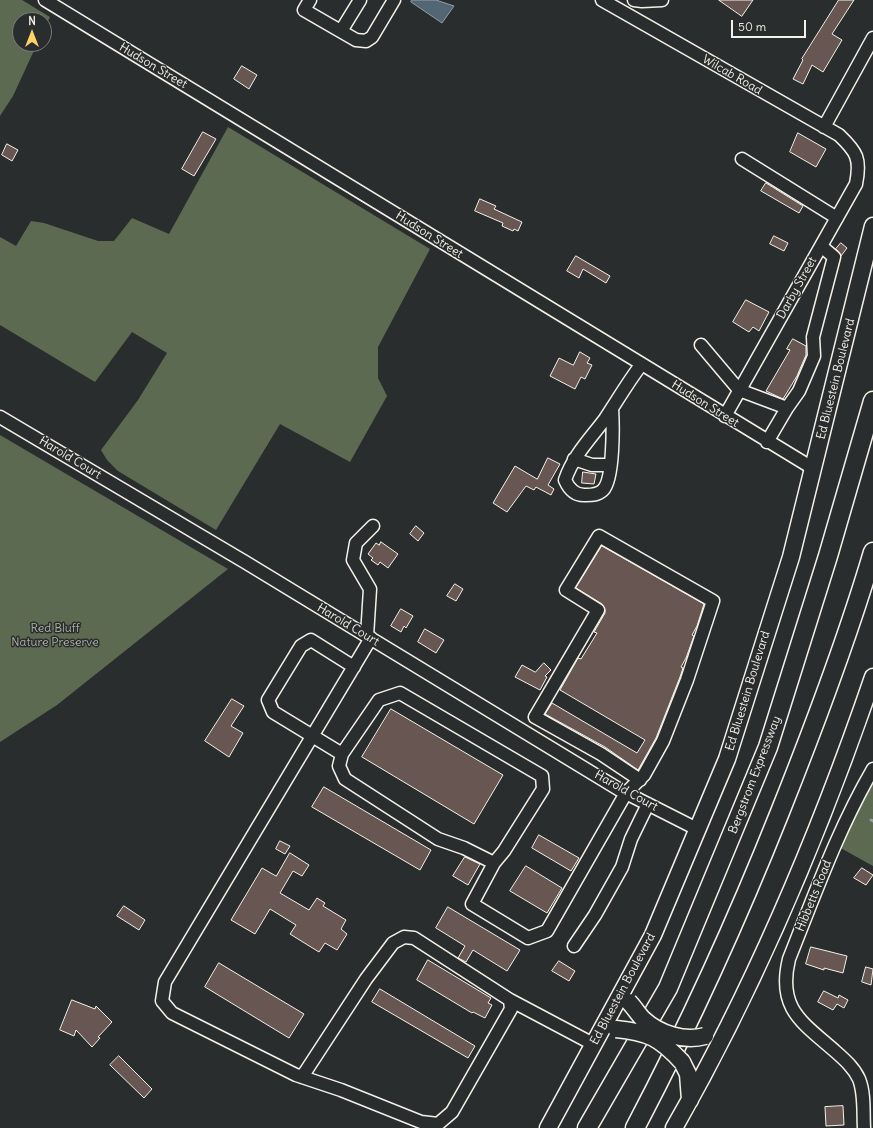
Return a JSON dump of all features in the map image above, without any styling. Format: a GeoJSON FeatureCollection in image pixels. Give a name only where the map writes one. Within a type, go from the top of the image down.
{"type":"FeatureCollection","features":[{"type":"Feature","properties":{"kind":"highway","name":"Bergstrom Expressway"},"geometry":{"type":"LineString","coordinates":[[587,1128],[668,988],[768,748],[828,556],[873,401]]}},
{"type":"Feature","properties":{"kind":"highway"},"geometry":{"type":"LineString","coordinates":[[635,1128],[708,981],[765,849],[811,733],[873,552]]}},
{"type":"Feature","properties":{"kind":"main road","name":"Ed Bluestein Boulevard"},"geometry":{"type":"LineString","coordinates":[[548,1128],[653,935],[727,759],[791,557],[873,226]]}},
{"type":"Feature","properties":{"kind":"main road"},"geometry":{"type":"LineString","coordinates":[[674,1128],[690,1100],[734,1013],[773,931],[854,733],[873,677]]}},
{"type":"Feature","properties":{"kind":"main road"},"geometry":{"type":"LineString","coordinates":[[628,980],[629,1002],[643,1019],[669,1034],[695,1039],[705,1036],[734,1013]]}},
{"type":"Feature","properties":{"kind":"main road"},"geometry":{"type":"LineString","coordinates":[[593,1044],[605,1032],[616,1029],[635,1031],[653,1037],[666,1045],[682,1062],[688,1074],[690,1100]]}},
{"type":"Feature","properties":{"kind":"street","name":"Hudson Street"},"geometry":{"type":"LineString","coordinates":[[45,0],[767,442],[814,469]]}},
{"type":"Feature","properties":{"kind":"street"},"geometry":{"type":"LineString","coordinates":[[310,0],[304,10],[356,40],[366,41],[372,37],[394,0]]}},
{"type":"Feature","properties":{"kind":"street"},"geometry":{"type":"LineString","coordinates":[[341,31],[360,0]]}},
{"type":"Feature","properties":{"kind":"street","name":"Wilcab Road"},"geometry":{"type":"LineString","coordinates":[[602,0],[839,135],[850,145],[857,156]]}},
{"type":"Feature","properties":{"kind":"street"},"geometry":{"type":"LineString","coordinates":[[625,13],[633,0],[642,2],[662,0]]}},
{"type":"Feature","properties":{"kind":"street"},"geometry":{"type":"LineString","coordinates":[[824,127],[873,38]]}},
{"type":"Feature","properties":{"kind":"street","name":"Darby Street"},"geometry":{"type":"LineString","coordinates":[[725,416],[856,184],[859,169],[857,156]]}},
{"type":"Feature","properties":{"kind":"street"},"geometry":{"type":"LineString","coordinates":[[742,159],[836,218]]}},
{"type":"Feature","properties":{"kind":"street"},"geometry":{"type":"LineString","coordinates":[[767,442],[799,391],[814,356],[813,337],[834,257],[821,246]]}},
{"type":"Feature","properties":{"kind":"street"},"geometry":{"type":"LineString","coordinates":[[701,345],[739,390],[787,408]]}},
{"type":"Feature","properties":{"kind":"street"},"geometry":{"type":"LineString","coordinates":[[612,408],[610,465],[604,490],[597,494],[580,495],[569,489],[565,480],[574,459],[612,408],[641,365]]}},
{"type":"Feature","properties":{"kind":"street","name":"Harold Court"},"geometry":{"type":"LineString","coordinates":[[0,417],[369,637],[626,793],[697,829]]}},
{"type":"Feature","properties":{"kind":"street"},"geometry":{"type":"LineString","coordinates":[[574,459],[592,465],[610,465]]}},
{"type":"Feature","properties":{"kind":"street"},"geometry":{"type":"LineString","coordinates":[[373,526],[356,543],[353,560],[370,589],[369,637],[354,667],[313,737],[165,982],[162,1001],[172,1013],[259,1058],[302,1077],[421,1122],[438,1124],[452,1112],[511,1009],[510,1000]]}},
{"type":"Feature","properties":{"kind":"street"},"geometry":{"type":"LineString","coordinates":[[494,863],[464,848],[438,839],[345,779],[339,766],[342,754],[380,700],[400,693],[542,776],[544,790],[504,851],[494,863],[472,904],[528,938],[547,931],[626,793],[640,780],[644,775],[663,740],[687,680],[713,601],[599,536],[566,590],[598,610],[535,717],[595,750],[640,780]]}},
{"type":"Feature","properties":{"kind":"street"},"geometry":{"type":"LineString","coordinates":[[342,754],[273,712],[268,700],[301,646],[311,640],[354,667]]}},
{"type":"Feature","properties":{"kind":"street","name":"Hibbetts Road"},"geometry":{"type":"LineString","coordinates":[[864,1128],[862,1087],[859,1079],[849,1063],[806,1025],[790,1006],[788,1000],[786,972],[789,958],[833,848],[849,811],[873,769]]}},
{"type":"Feature","properties":{"kind":"street"},"geometry":{"type":"LineString","coordinates":[[574,946],[595,915],[622,867],[631,839],[648,804]]}},
{"type":"Feature","properties":{"kind":"street"},"geometry":{"type":"LineString","coordinates":[[302,1077],[366,979],[393,943],[404,936],[414,938],[510,1000],[593,1044]]}},
{"type":"Feature","properties":{"kind":"green space"},"geometry":{"type":"Polygon","coordinates":[[[0,0],[22,0],[42,12],[12,12],[12,52],[33,52],[13,96],[0,116],[0,0]]]}},
{"type":"Feature","properties":{"kind":"green space"},"geometry":{"type":"Polygon","coordinates":[[[228,127],[430,249],[378,347],[378,378],[387,396],[350,462],[280,424],[216,530],[118,471],[107,460],[101,450],[138,400],[167,353],[132,332],[95,382],[0,325],[0,237],[16,246],[31,221],[44,223],[98,241],[114,241],[132,218],[169,234],[228,127]]]}},
{"type":"Feature","properties":{"kind":"green space","name":"Red Bluff Nature Preserve"},"geometry":{"type":"Polygon","coordinates":[[[0,435],[228,569],[57,705],[0,742],[0,435]]]}},
{"type":"Feature","properties":{"kind":"green space"},"geometry":{"type":"Polygon","coordinates":[[[873,784],[873,866],[837,846],[873,784]]]}},
{"type":"Feature","properties":{"kind":"water"},"geometry":{"type":"Polygon","coordinates":[[[412,0],[436,0],[454,6],[442,23],[411,2],[412,0]]]}},
{"type":"Feature","properties":{"kind":"building"},"geometry":{"type":"Polygon","coordinates":[[[719,0],[753,0],[742,16],[719,0]]]}},
{"type":"Feature","properties":{"kind":"building"},"geometry":{"type":"Polygon","coordinates":[[[839,0],[854,0],[832,34],[842,40],[823,72],[812,65],[803,84],[793,79],[803,60],[802,59],[839,0]]]}},
{"type":"Feature","properties":{"kind":"building"},"geometry":{"type":"Polygon","coordinates":[[[242,66],[257,75],[249,89],[234,79],[242,66]]]}},
{"type":"Feature","properties":{"kind":"building"},"geometry":{"type":"Polygon","coordinates":[[[203,132],[216,139],[194,176],[182,169],[203,132]]]}},
{"type":"Feature","properties":{"kind":"building"},"geometry":{"type":"Polygon","coordinates":[[[798,133],[826,149],[816,167],[790,152],[798,133]]]}},
{"type":"Feature","properties":{"kind":"building"},"geometry":{"type":"Polygon","coordinates":[[[7,144],[18,150],[12,161],[2,155],[7,144]]]}},
{"type":"Feature","properties":{"kind":"building"},"geometry":{"type":"Polygon","coordinates":[[[766,183],[803,206],[799,213],[761,191],[766,183]]]}},
{"type":"Feature","properties":{"kind":"building"},"geometry":{"type":"Polygon","coordinates":[[[480,199],[496,206],[494,209],[522,222],[518,231],[514,229],[513,231],[502,226],[503,223],[475,211],[480,199]]]}},
{"type":"Feature","properties":{"kind":"building"},"geometry":{"type":"Polygon","coordinates":[[[774,236],[788,243],[784,251],[770,244],[774,236]]]}},
{"type":"Feature","properties":{"kind":"building"},"geometry":{"type":"Polygon","coordinates":[[[841,243],[847,248],[841,256],[836,249],[841,243]]]}},
{"type":"Feature","properties":{"kind":"building"},"geometry":{"type":"Polygon","coordinates":[[[576,256],[610,276],[606,283],[583,269],[579,278],[567,271],[576,256]]]}},
{"type":"Feature","properties":{"kind":"building"},"geometry":{"type":"Polygon","coordinates":[[[746,300],[769,312],[759,331],[753,327],[749,332],[733,322],[746,300]]]}},
{"type":"Feature","properties":{"kind":"building"},"geometry":{"type":"Polygon","coordinates":[[[793,339],[806,346],[806,355],[797,376],[783,399],[766,391],[790,350],[787,349],[793,339]]]}},
{"type":"Feature","properties":{"kind":"building"},"geometry":{"type":"Polygon","coordinates":[[[580,352],[590,358],[587,363],[592,365],[585,379],[581,377],[575,389],[550,376],[559,358],[573,365],[580,352]]]}},
{"type":"Feature","properties":{"kind":"building"},"geometry":{"type":"Polygon","coordinates":[[[548,458],[560,464],[548,485],[554,489],[551,495],[536,487],[534,490],[526,486],[507,512],[493,503],[515,466],[537,479],[548,458]]]}},
{"type":"Feature","properties":{"kind":"building"},"geometry":{"type":"Polygon","coordinates":[[[583,472],[596,474],[594,484],[582,483],[583,472]]]}},
{"type":"Feature","properties":{"kind":"building"},"geometry":{"type":"Polygon","coordinates":[[[416,526],[424,533],[418,541],[410,534],[416,526]]]}},
{"type":"Feature","properties":{"kind":"building"},"geometry":{"type":"Polygon","coordinates":[[[381,542],[398,554],[388,568],[380,562],[378,565],[371,560],[373,558],[368,554],[376,543],[379,545],[381,542]]]}},
{"type":"Feature","properties":{"kind":"building"},"geometry":{"type":"Polygon","coordinates":[[[602,546],[704,604],[697,626],[692,635],[694,636],[686,658],[681,667],[683,668],[680,677],[656,738],[638,770],[605,747],[545,714],[552,703],[637,753],[645,740],[560,690],[578,658],[581,659],[597,633],[594,632],[605,613],[602,604],[576,588],[602,546]]]}},
{"type":"Feature","properties":{"kind":"building"},"geometry":{"type":"Polygon","coordinates":[[[455,584],[463,589],[456,601],[447,596],[455,584]]]}},
{"type":"Feature","properties":{"kind":"building"},"geometry":{"type":"Polygon","coordinates":[[[401,609],[413,616],[406,628],[404,626],[401,632],[391,626],[401,609]]]}},
{"type":"Feature","properties":{"kind":"building"},"geometry":{"type":"Polygon","coordinates":[[[425,629],[444,640],[436,653],[418,642],[425,629]]]}},
{"type":"Feature","properties":{"kind":"building"},"geometry":{"type":"Polygon","coordinates":[[[544,663],[551,670],[545,676],[547,677],[540,690],[515,677],[522,665],[535,672],[544,663]]]}},
{"type":"Feature","properties":{"kind":"building"},"geometry":{"type":"Polygon","coordinates":[[[232,699],[244,706],[231,726],[243,733],[229,757],[205,741],[232,699]]]}},
{"type":"Feature","properties":{"kind":"building"},"geometry":{"type":"Polygon","coordinates":[[[391,709],[503,775],[474,824],[362,757],[391,709]]]}},
{"type":"Feature","properties":{"kind":"building"},"geometry":{"type":"Polygon","coordinates":[[[324,787],[431,850],[420,870],[312,807],[324,787]]]}},
{"type":"Feature","properties":{"kind":"building"},"geometry":{"type":"Polygon","coordinates":[[[539,835],[579,858],[571,871],[532,848],[539,835]]]}},
{"type":"Feature","properties":{"kind":"building"},"geometry":{"type":"Polygon","coordinates":[[[280,841],[290,846],[285,854],[276,849],[280,841]]]}},
{"type":"Feature","properties":{"kind":"building"},"geometry":{"type":"Polygon","coordinates":[[[290,853],[309,865],[302,876],[293,871],[280,893],[309,910],[317,898],[325,903],[323,906],[346,920],[341,929],[347,934],[337,950],[325,943],[319,952],[290,934],[296,925],[270,909],[255,934],[231,920],[262,868],[276,876],[290,853]]]}},
{"type":"Feature","properties":{"kind":"building"},"geometry":{"type":"Polygon","coordinates":[[[465,857],[480,864],[468,885],[453,876],[465,857]]]}},
{"type":"Feature","properties":{"kind":"building"},"geometry":{"type":"Polygon","coordinates":[[[526,866],[562,888],[547,913],[510,891],[526,866]]]}},
{"type":"Feature","properties":{"kind":"building"},"geometry":{"type":"Polygon","coordinates":[[[862,868],[873,875],[866,885],[854,878],[862,868]]]}},
{"type":"Feature","properties":{"kind":"building"},"geometry":{"type":"Polygon","coordinates":[[[124,906],[145,920],[139,930],[117,916],[124,906]]]}},
{"type":"Feature","properties":{"kind":"building"},"geometry":{"type":"Polygon","coordinates":[[[448,907],[520,950],[507,971],[473,950],[466,962],[458,958],[465,946],[436,928],[448,907]]]}},
{"type":"Feature","properties":{"kind":"building"},"geometry":{"type":"Polygon","coordinates":[[[811,947],[847,956],[843,973],[824,968],[824,970],[806,964],[811,947]]]}},
{"type":"Feature","properties":{"kind":"building"},"geometry":{"type":"Polygon","coordinates":[[[428,960],[491,998],[488,1003],[492,1005],[485,1018],[473,1012],[472,1013],[417,980],[428,960]]]}},
{"type":"Feature","properties":{"kind":"building"},"geometry":{"type":"Polygon","coordinates":[[[559,961],[575,971],[569,981],[552,971],[559,961]]]}},
{"type":"Feature","properties":{"kind":"building"},"geometry":{"type":"Polygon","coordinates":[[[219,963],[304,1014],[289,1038],[205,987],[219,963]]]}},
{"type":"Feature","properties":{"kind":"building"},"geometry":{"type":"Polygon","coordinates":[[[866,967],[873,969],[871,985],[862,982],[866,967]]]}},
{"type":"Feature","properties":{"kind":"building"},"geometry":{"type":"Polygon","coordinates":[[[380,989],[475,1046],[468,1058],[372,1002],[380,989]]]}},
{"type":"Feature","properties":{"kind":"building"},"geometry":{"type":"Polygon","coordinates":[[[824,991],[838,998],[839,995],[848,1000],[844,1008],[837,1004],[833,1010],[818,1002],[824,991]]]}},
{"type":"Feature","properties":{"kind":"building"},"geometry":{"type":"Polygon","coordinates":[[[72,1000],[95,1009],[96,1006],[112,1022],[98,1037],[100,1038],[92,1047],[76,1030],[74,1036],[60,1030],[72,1000]]]}},
{"type":"Feature","properties":{"kind":"building"},"geometry":{"type":"Polygon","coordinates":[[[119,1056],[152,1089],[144,1098],[110,1065],[119,1056]]]}},
{"type":"Feature","properties":{"kind":"building"},"geometry":{"type":"Polygon","coordinates":[[[843,1106],[844,1125],[826,1126],[825,1107],[843,1106]]]}}]}
